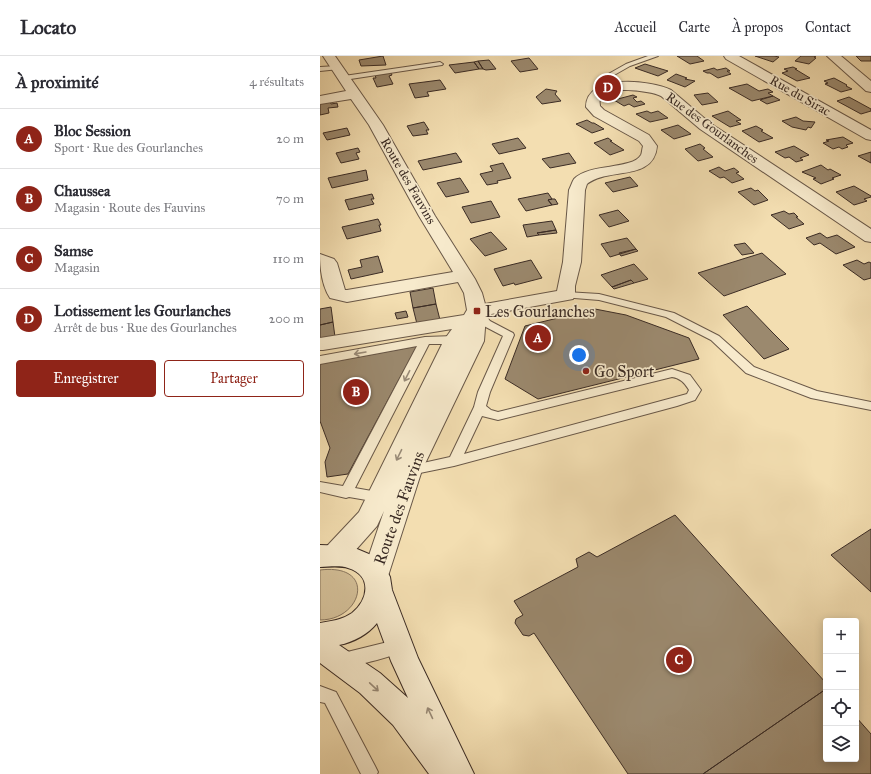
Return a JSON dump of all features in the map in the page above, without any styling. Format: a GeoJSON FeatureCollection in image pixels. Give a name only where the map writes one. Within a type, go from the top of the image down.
{"type":"FeatureCollection","features":[{"type":"Feature","properties":{"kind":"street","name":"Rue du Sirac"},"geometry":{"type":"LineString","coordinates":[[730,56],[864,126],[871,136]]}},
{"type":"Feature","properties":{"kind":"street"},"geometry":{"type":"LineString","coordinates":[[833,56],[871,88]]}},
{"type":"Feature","properties":{"kind":"street","name":"Route des Fauvins"},"geometry":{"type":"LineString","coordinates":[[320,636],[330,636],[347,630],[360,622],[370,613],[378,602],[378,582],[410,470],[474,341],[473,293],[427,216],[376,125],[334,63]]}},
{"type":"Feature","properties":{"kind":"street","name":"Rue des Gourlanches"},"geometry":{"type":"LineString","coordinates":[[566,295],[566,286],[572,262],[577,190],[580,182],[586,177],[638,164],[645,160],[651,149],[648,142],[639,134],[602,116],[593,106],[592,101],[596,93],[608,88],[640,86],[652,88],[669,95],[697,120],[871,238]]}},
{"type":"Feature","properties":{"kind":"street"},"geometry":{"type":"LineString","coordinates":[[320,100],[354,94]]}},
{"type":"Feature","properties":{"kind":"street"},"geometry":{"type":"LineString","coordinates":[[320,259],[328,262],[337,294],[346,296],[464,276]]}},
{"type":"Feature","properties":{"kind":"street"},"geometry":{"type":"LineString","coordinates":[[321,352],[474,315],[566,295]]}},
{"type":"Feature","properties":{"kind":"street","name":"Route des Fauvins"},"geometry":{"type":"LineString","coordinates":[[328,555],[368,519],[454,340],[474,315]]}},
{"type":"Feature","properties":{"kind":"street"},"geometry":{"type":"LineString","coordinates":[[328,555],[353,557],[363,561],[378,582],[400,646],[458,774]]}},
{"type":"Feature","properties":{"kind":"street"},"geometry":{"type":"LineString","coordinates":[[330,654],[370,683],[404,715],[448,774]]}},
{"type":"Feature","properties":{"kind":"lane"},"geometry":{"type":"LineString","coordinates":[[636,56],[647,58]]}},
{"type":"Feature","properties":{"kind":"lane"},"geometry":{"type":"LineString","coordinates":[[607,77],[628,65],[655,56]]}},
{"type":"Feature","properties":{"kind":"lane"},"geometry":{"type":"LineString","coordinates":[[320,69],[334,63],[440,64]]}},
{"type":"Feature","properties":{"kind":"lane"},"geometry":{"type":"LineString","coordinates":[[566,295],[599,297],[670,315],[715,338],[750,370],[815,395],[871,406]]}},
{"type":"Feature","properties":{"kind":"lane"},"geometry":{"type":"LineString","coordinates":[[454,461],[480,407],[484,392],[509,335],[474,315]]}},
{"type":"Feature","properties":{"kind":"lane"},"geometry":{"type":"LineString","coordinates":[[321,352],[425,341],[454,340],[459,345],[459,351],[418,432],[422,445]]}},
{"type":"Feature","properties":{"kind":"lane"},"geometry":{"type":"LineString","coordinates":[[346,493],[425,341]]}},
{"type":"Feature","properties":{"kind":"lane"},"geometry":{"type":"LineString","coordinates":[[410,470],[454,461],[677,402],[691,397],[695,390],[690,381],[682,375],[672,373],[498,416],[487,414],[480,407]]}},
{"type":"Feature","properties":{"kind":"lane"},"geometry":{"type":"LineString","coordinates":[[320,488],[378,497]]}},
{"type":"Feature","properties":{"kind":"lane"},"geometry":{"type":"LineString","coordinates":[[330,654],[368,655],[400,646]]}},
{"type":"Feature","properties":{"kind":"lane"},"geometry":{"type":"LineString","coordinates":[[320,694],[330,697],[369,772]]}},
{"type":"Feature","properties":{"kind":"shaded area"},"geometry":{"type":"Polygon","coordinates":[[[320,570],[338,570],[350,575],[356,583],[358,592],[354,602],[346,611],[335,618],[320,620],[320,570]]]}},
{"type":"Feature","properties":{"kind":"building"},"geometry":{"type":"Polygon","coordinates":[[[383,56],[386,65],[361,66],[359,60],[383,56]]]}},
{"type":"Feature","properties":{"kind":"building"},"geometry":{"type":"Polygon","coordinates":[[[677,56],[697,56],[704,61],[690,64],[677,56]]]}},
{"type":"Feature","properties":{"kind":"building"},"geometry":{"type":"Polygon","coordinates":[[[755,56],[774,56],[779,57],[773,62],[755,56]]]}},
{"type":"Feature","properties":{"kind":"building"},"geometry":{"type":"Polygon","coordinates":[[[801,56],[816,56],[814,57],[816,58],[809,64],[795,61],[801,56]]]}},
{"type":"Feature","properties":{"kind":"building"},"geometry":{"type":"Polygon","coordinates":[[[856,56],[871,56],[871,61],[861,61],[856,56]]]}},
{"type":"Feature","properties":{"kind":"building"},"geometry":{"type":"Polygon","coordinates":[[[529,58],[538,69],[520,72],[511,61],[529,58]]]}},
{"type":"Feature","properties":{"kind":"building"},"geometry":{"type":"Polygon","coordinates":[[[489,60],[496,69],[483,69],[478,61],[489,60]]]}},
{"type":"Feature","properties":{"kind":"building"},"geometry":{"type":"Polygon","coordinates":[[[478,61],[483,69],[479,69],[474,62],[478,61]]]}},
{"type":"Feature","properties":{"kind":"building"},"geometry":{"type":"Polygon","coordinates":[[[474,62],[479,69],[455,73],[449,65],[474,62]]]}},
{"type":"Feature","properties":{"kind":"building"},"geometry":{"type":"Polygon","coordinates":[[[645,64],[668,71],[658,76],[635,68],[645,64]]]}},
{"type":"Feature","properties":{"kind":"building"},"geometry":{"type":"Polygon","coordinates":[[[793,67],[810,78],[797,81],[782,73],[788,71],[784,69],[793,67]]]}},
{"type":"Feature","properties":{"kind":"building"},"geometry":{"type":"Polygon","coordinates":[[[714,68],[717,70],[726,68],[731,74],[718,78],[703,71],[714,68]]]}},
{"type":"Feature","properties":{"kind":"building"},"geometry":{"type":"Polygon","coordinates":[[[391,73],[392,75],[389,76],[393,84],[377,87],[373,78],[376,78],[375,75],[391,73]]]}},
{"type":"Feature","properties":{"kind":"building"},"geometry":{"type":"Polygon","coordinates":[[[676,74],[687,78],[685,79],[695,81],[685,87],[667,80],[676,74]]]}},
{"type":"Feature","properties":{"kind":"building"},"geometry":{"type":"Polygon","coordinates":[[[834,78],[852,89],[841,92],[825,84],[828,83],[824,81],[834,78]]]}},
{"type":"Feature","properties":{"kind":"building"},"geometry":{"type":"Polygon","coordinates":[[[440,80],[446,89],[427,92],[429,96],[415,98],[409,84],[440,80]]]}},
{"type":"Feature","properties":{"kind":"building"},"geometry":{"type":"Polygon","coordinates":[[[747,84],[759,91],[768,89],[773,92],[768,93],[773,96],[752,101],[729,88],[747,84]]]}},
{"type":"Feature","properties":{"kind":"building"},"geometry":{"type":"Polygon","coordinates":[[[546,89],[557,91],[555,94],[561,101],[542,104],[536,97],[546,89]]]}},
{"type":"Feature","properties":{"kind":"building"},"geometry":{"type":"Polygon","coordinates":[[[708,93],[718,102],[702,105],[694,95],[708,93]]]}},
{"type":"Feature","properties":{"kind":"building"},"geometry":{"type":"Polygon","coordinates":[[[633,95],[637,97],[633,98],[637,102],[641,101],[645,104],[634,107],[629,104],[624,106],[614,100],[633,95]]]}},
{"type":"Feature","properties":{"kind":"building"},"geometry":{"type":"Polygon","coordinates":[[[773,96],[780,100],[767,104],[760,100],[773,96]]]}},
{"type":"Feature","properties":{"kind":"building"},"geometry":{"type":"Polygon","coordinates":[[[849,97],[871,109],[871,111],[861,114],[837,101],[849,97]]]}},
{"type":"Feature","properties":{"kind":"building"},"geometry":{"type":"Polygon","coordinates":[[[330,102],[331,104],[337,103],[338,107],[328,108],[329,113],[320,115],[320,104],[330,102]]]}},
{"type":"Feature","properties":{"kind":"building"},"geometry":{"type":"Polygon","coordinates":[[[647,111],[651,113],[658,111],[668,118],[650,122],[636,114],[647,111]]]}},
{"type":"Feature","properties":{"kind":"building"},"geometry":{"type":"Polygon","coordinates":[[[728,111],[741,120],[736,121],[741,124],[730,127],[712,116],[728,111]]]}},
{"type":"Feature","properties":{"kind":"building"},"geometry":{"type":"Polygon","coordinates":[[[796,117],[803,121],[815,122],[811,128],[808,127],[806,130],[792,127],[782,121],[796,117]]]}},
{"type":"Feature","properties":{"kind":"building"},"geometry":{"type":"Polygon","coordinates":[[[587,120],[604,129],[592,133],[576,124],[587,120]]]}},
{"type":"Feature","properties":{"kind":"building"},"geometry":{"type":"Polygon","coordinates":[[[424,122],[429,130],[426,130],[428,134],[413,136],[407,126],[424,122]]]}},
{"type":"Feature","properties":{"kind":"building"},"geometry":{"type":"Polygon","coordinates":[[[678,125],[691,134],[674,139],[661,130],[678,125]]]}},
{"type":"Feature","properties":{"kind":"building"},"geometry":{"type":"Polygon","coordinates":[[[756,126],[763,130],[761,131],[773,138],[759,142],[742,131],[756,126]]]}},
{"type":"Feature","properties":{"kind":"building"},"geometry":{"type":"Polygon","coordinates":[[[347,128],[350,135],[327,140],[323,133],[347,128]]]}},
{"type":"Feature","properties":{"kind":"building"},"geometry":{"type":"Polygon","coordinates":[[[843,137],[853,143],[846,145],[848,147],[842,149],[839,147],[833,149],[823,143],[829,141],[826,140],[843,137]]]}},
{"type":"Feature","properties":{"kind":"building"},"geometry":{"type":"Polygon","coordinates":[[[518,138],[526,148],[499,154],[492,144],[518,138]]]}},
{"type":"Feature","properties":{"kind":"building"},"geometry":{"type":"Polygon","coordinates":[[[608,138],[624,150],[610,155],[594,143],[608,138]]]}},
{"type":"Feature","properties":{"kind":"building"},"geometry":{"type":"Polygon","coordinates":[[[700,144],[705,148],[703,149],[713,157],[698,161],[685,149],[700,144]]]}},
{"type":"Feature","properties":{"kind":"building"},"geometry":{"type":"Polygon","coordinates":[[[794,146],[809,155],[800,158],[803,160],[796,162],[789,157],[785,158],[775,152],[794,146]]]}},
{"type":"Feature","properties":{"kind":"building"},"geometry":{"type":"Polygon","coordinates":[[[358,148],[360,152],[356,153],[359,159],[341,163],[336,153],[358,148]]]}},
{"type":"Feature","properties":{"kind":"building"},"geometry":{"type":"Polygon","coordinates":[[[871,152],[871,163],[858,156],[871,152]]]}},
{"type":"Feature","properties":{"kind":"building"},"geometry":{"type":"Polygon","coordinates":[[[456,153],[462,162],[423,170],[418,161],[456,153]]]}},
{"type":"Feature","properties":{"kind":"building"},"geometry":{"type":"Polygon","coordinates":[[[569,153],[576,163],[550,168],[542,159],[569,153]]]}},
{"type":"Feature","properties":{"kind":"building"},"geometry":{"type":"Polygon","coordinates":[[[503,163],[511,178],[487,185],[480,174],[493,171],[490,166],[503,163]]]}},
{"type":"Feature","properties":{"kind":"building"},"geometry":{"type":"Polygon","coordinates":[[[821,165],[828,170],[830,169],[841,175],[821,184],[813,179],[816,178],[802,172],[821,165]]]}},
{"type":"Feature","properties":{"kind":"building"},"geometry":{"type":"Polygon","coordinates":[[[719,167],[725,171],[734,168],[739,172],[736,173],[744,179],[732,183],[724,177],[720,178],[709,171],[719,167]]]}},
{"type":"Feature","properties":{"kind":"building"},"geometry":{"type":"Polygon","coordinates":[[[366,170],[368,180],[332,188],[328,178],[366,170]]]}},
{"type":"Feature","properties":{"kind":"building"},"geometry":{"type":"Polygon","coordinates":[[[630,177],[638,186],[613,192],[605,183],[630,177]]]}},
{"type":"Feature","properties":{"kind":"building"},"geometry":{"type":"Polygon","coordinates":[[[460,178],[469,192],[446,197],[437,183],[460,178]]]}},
{"type":"Feature","properties":{"kind":"building"},"geometry":{"type":"Polygon","coordinates":[[[854,186],[871,197],[864,199],[867,201],[854,205],[836,192],[854,186]]]}},
{"type":"Feature","properties":{"kind":"building"},"geometry":{"type":"Polygon","coordinates":[[[751,188],[755,191],[758,190],[768,200],[754,205],[738,192],[751,188]]]}},
{"type":"Feature","properties":{"kind":"building"},"geometry":{"type":"Polygon","coordinates":[[[548,193],[552,199],[548,200],[552,205],[526,211],[518,199],[548,193]]]}},
{"type":"Feature","properties":{"kind":"building"},"geometry":{"type":"Polygon","coordinates":[[[372,194],[374,199],[371,199],[374,204],[349,210],[345,200],[372,194]]]}},
{"type":"Feature","properties":{"kind":"building"},"geometry":{"type":"Polygon","coordinates":[[[555,199],[558,204],[552,205],[548,200],[555,199]]]}},
{"type":"Feature","properties":{"kind":"building"},"geometry":{"type":"Polygon","coordinates":[[[491,201],[500,217],[471,223],[462,207],[491,201]]]}},
{"type":"Feature","properties":{"kind":"building"},"geometry":{"type":"Polygon","coordinates":[[[618,210],[629,221],[609,227],[599,215],[618,210]]]}},
{"type":"Feature","properties":{"kind":"building"},"geometry":{"type":"Polygon","coordinates":[[[784,211],[789,214],[794,213],[798,217],[796,217],[804,224],[789,229],[771,215],[784,211]]]}},
{"type":"Feature","properties":{"kind":"building"},"geometry":{"type":"Polygon","coordinates":[[[378,219],[381,225],[379,225],[381,231],[347,239],[342,227],[378,219]]]}},
{"type":"Feature","properties":{"kind":"building"},"geometry":{"type":"Polygon","coordinates":[[[552,221],[556,230],[537,233],[539,235],[527,237],[523,225],[552,221]]]}},
{"type":"Feature","properties":{"kind":"building"},"geometry":{"type":"Polygon","coordinates":[[[556,230],[557,233],[539,235],[537,233],[556,230]]]}},
{"type":"Feature","properties":{"kind":"building"},"geometry":{"type":"Polygon","coordinates":[[[491,232],[507,249],[485,256],[470,239],[491,232]]]}},
{"type":"Feature","properties":{"kind":"building"},"geometry":{"type":"Polygon","coordinates":[[[820,233],[827,238],[837,235],[855,247],[836,254],[820,243],[814,245],[806,238],[820,233]]]}},
{"type":"Feature","properties":{"kind":"building"},"geometry":{"type":"Polygon","coordinates":[[[627,238],[636,249],[610,257],[601,244],[627,238]]]}},
{"type":"Feature","properties":{"kind":"building"},"geometry":{"type":"Polygon","coordinates":[[[745,243],[754,253],[742,255],[734,245],[745,243]]]}},
{"type":"Feature","properties":{"kind":"building"},"geometry":{"type":"Polygon","coordinates":[[[636,249],[638,251],[621,256],[619,253],[636,249]]]}},
{"type":"Feature","properties":{"kind":"building"},"geometry":{"type":"Polygon","coordinates":[[[762,253],[786,274],[724,296],[698,273],[762,253]]]}},
{"type":"Feature","properties":{"kind":"building"},"geometry":{"type":"Polygon","coordinates":[[[378,256],[383,272],[351,279],[348,270],[362,267],[360,260],[378,256]]]}},
{"type":"Feature","properties":{"kind":"building"},"geometry":{"type":"Polygon","coordinates":[[[531,260],[542,278],[515,285],[514,283],[503,286],[494,269],[531,260]]]}},
{"type":"Feature","properties":{"kind":"building"},"geometry":{"type":"Polygon","coordinates":[[[857,260],[864,264],[869,262],[871,263],[871,278],[864,280],[843,265],[857,260]]]}},
{"type":"Feature","properties":{"kind":"building"},"geometry":{"type":"Polygon","coordinates":[[[634,264],[648,279],[634,283],[631,280],[612,287],[601,275],[634,264]]]}},
{"type":"Feature","properties":{"kind":"building"},"geometry":{"type":"Polygon","coordinates":[[[631,280],[634,283],[614,289],[612,287],[631,280]]]}},
{"type":"Feature","properties":{"kind":"building"},"geometry":{"type":"Polygon","coordinates":[[[433,288],[436,304],[413,308],[410,292],[433,288]]]}},
{"type":"Feature","properties":{"kind":"building"},"geometry":{"type":"Polygon","coordinates":[[[436,304],[440,320],[417,324],[413,308],[436,304]]]}},
{"type":"Feature","properties":{"kind":"building"},"geometry":{"type":"Polygon","coordinates":[[[747,306],[789,349],[764,359],[723,315],[747,306]]]}},
{"type":"Feature","properties":{"kind":"building"},"geometry":{"type":"Polygon","coordinates":[[[331,307],[333,322],[320,325],[320,309],[331,307]]]}},
{"type":"Feature","properties":{"kind":"building"},"geometry":{"type":"Polygon","coordinates":[[[595,309],[626,315],[689,338],[699,359],[538,399],[505,379],[525,326],[595,309]]]}},
{"type":"Feature","properties":{"kind":"building"},"geometry":{"type":"Polygon","coordinates":[[[406,311],[408,317],[397,319],[395,313],[406,311]]]}},
{"type":"Feature","properties":{"kind":"building"},"geometry":{"type":"Polygon","coordinates":[[[333,322],[335,337],[320,340],[320,325],[333,322]]]}},
{"type":"Feature","properties":{"kind":"building"},"geometry":{"type":"Polygon","coordinates":[[[417,346],[348,474],[327,477],[325,462],[330,448],[320,421],[320,364],[417,346]]]}},
{"type":"Feature","properties":{"kind":"building"},"geometry":{"type":"Polygon","coordinates":[[[675,515],[823,680],[823,691],[703,774],[628,774],[534,633],[529,636],[523,635],[515,623],[516,619],[523,615],[514,601],[578,567],[576,559],[589,552],[597,557],[675,515]]]}},
{"type":"Feature","properties":{"kind":"building"},"geometry":{"type":"Polygon","coordinates":[[[871,529],[871,592],[831,555],[871,529]]]}},
{"type":"Feature","properties":{"kind":"building"},"geometry":{"type":"Polygon","coordinates":[[[823,691],[823,762],[859,762],[859,720],[871,734],[871,774],[703,774],[823,691]]]}},
{"type":"Feature","properties":{"kind":"place","name":"Lotissement les Gourlanches"},"geometry":{"type":"Point","coordinates":[608,88]}},
{"type":"Feature","properties":{"kind":"place","name":"Les Gourlanches"},"geometry":{"type":"Point","coordinates":[477,311]}},
{"type":"Feature","properties":{"kind":"place","name":"Bloc Session"},"geometry":{"type":"Point","coordinates":[538,338]}},
{"type":"Feature","properties":{"kind":"place","name":"Go Sport"},"geometry":{"type":"Point","coordinates":[586,371]}},
{"type":"Feature","properties":{"kind":"place","name":"Chaussea"},"geometry":{"type":"Point","coordinates":[356,392]}},
{"type":"Feature","properties":{"kind":"place","name":"Samse"},"geometry":{"type":"Point","coordinates":[679,660]}}]}
